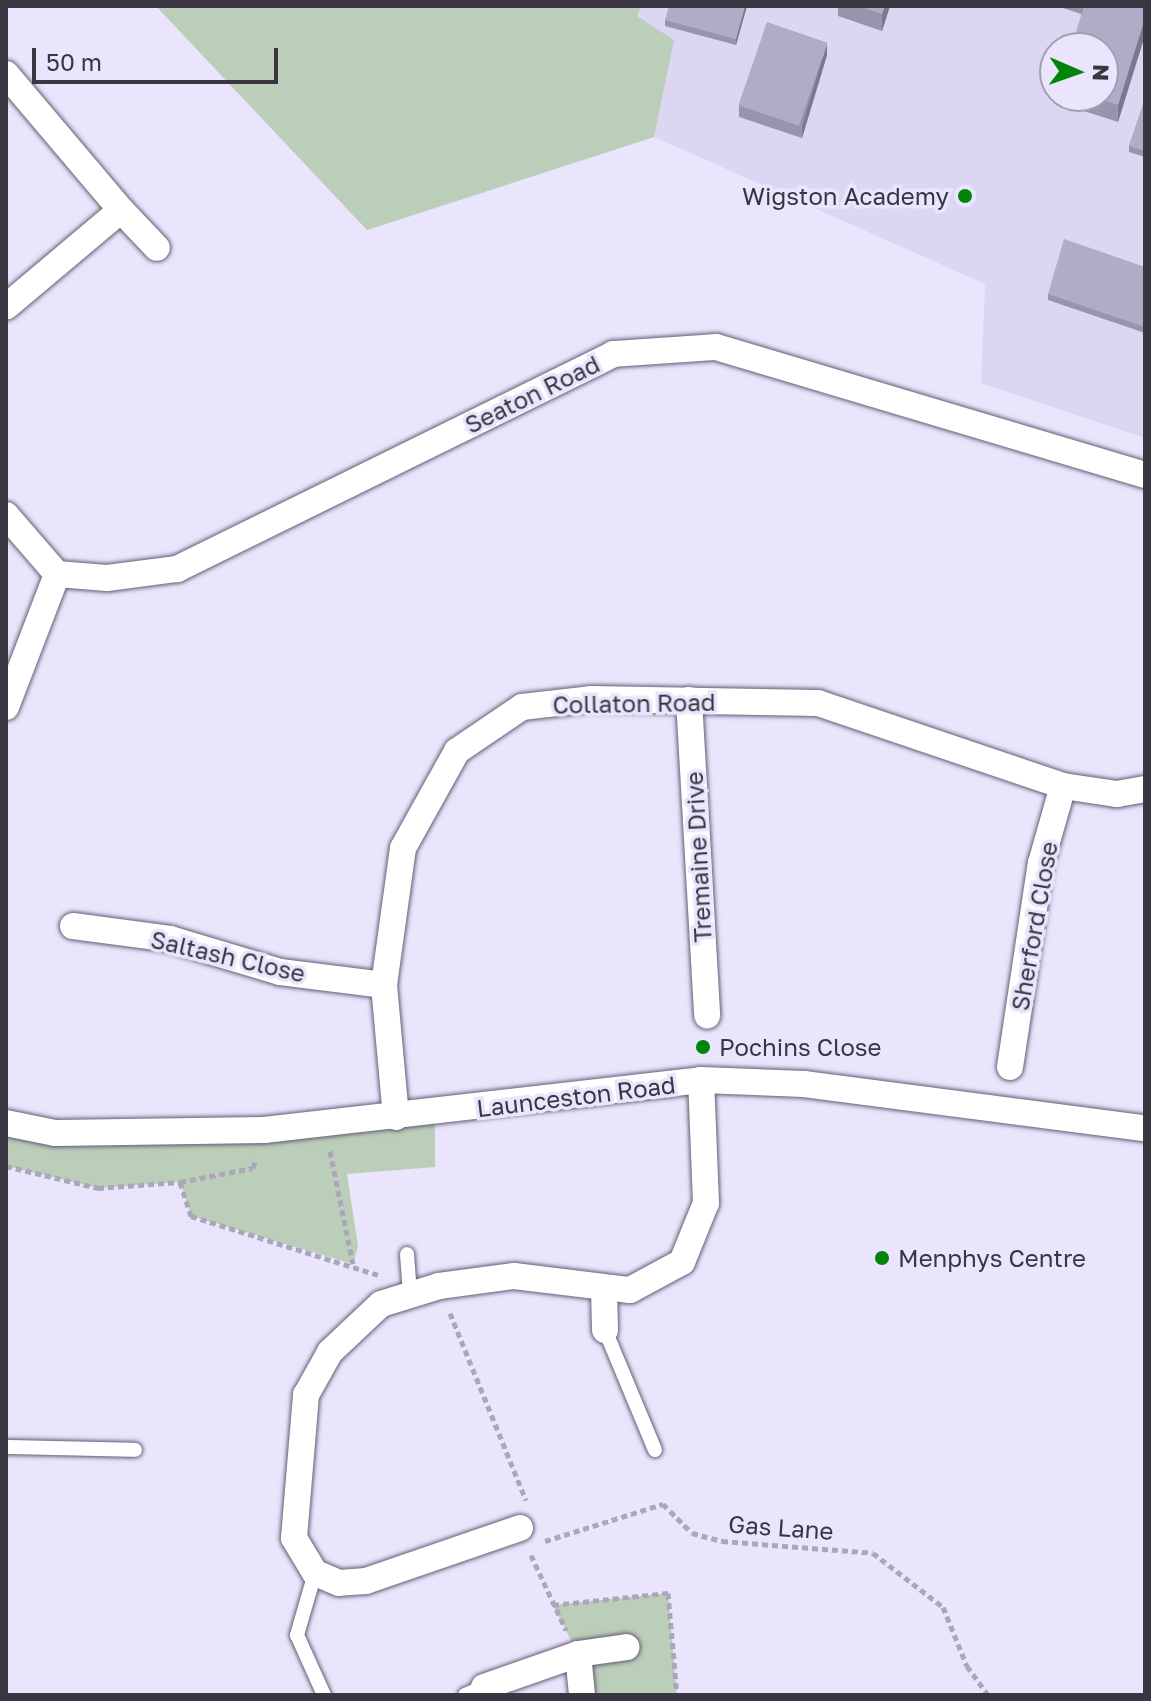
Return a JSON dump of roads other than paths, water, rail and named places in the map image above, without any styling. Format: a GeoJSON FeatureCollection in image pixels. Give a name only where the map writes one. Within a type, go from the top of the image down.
{"type":"FeatureCollection","features":[{"type":"Feature","properties":{"kind":"street"},"geometry":{"type":"LineString","coordinates":[[6,74],[157,248]]}},
{"type":"Feature","properties":{"kind":"street"},"geometry":{"type":"LineString","coordinates":[[6,307],[121,210]]}},
{"type":"Feature","properties":{"kind":"street","name":"Seaton Road"},"geometry":{"type":"LineString","coordinates":[[57,574],[107,578],[177,569],[613,354],[716,347],[1145,475]]}},
{"type":"Feature","properties":{"kind":"street"},"geometry":{"type":"LineString","coordinates":[[6,515],[57,574],[6,707]]}},
{"type":"Feature","properties":{"kind":"street","name":"Collaton Road"},"geometry":{"type":"LineString","coordinates":[[396,1117],[384,985],[403,848],[457,751],[522,707],[689,700],[818,703],[1063,786],[1117,794],[1145,789]]}},
{"type":"Feature","properties":{"kind":"street","name":"Tremaine Drive"},"geometry":{"type":"LineString","coordinates":[[689,700],[707,1015]]}},
{"type":"Feature","properties":{"kind":"street","name":"Sherford Close"},"geometry":{"type":"LineString","coordinates":[[1010,1067],[1041,863],[1063,786]]}},
{"type":"Feature","properties":{"kind":"street","name":"Saltash Close"},"geometry":{"type":"LineString","coordinates":[[73,926],[170,939],[280,972],[384,985]]}},
{"type":"Feature","properties":{"kind":"street"},"geometry":{"type":"LineString","coordinates":[[530,1522],[366,1581],[339,1583],[315,1573],[294,1538],[306,1395],[330,1352],[381,1304],[439,1286],[514,1276],[604,1289],[658,1280],[682,1262],[698,1236],[709,1153],[701,1080]]}},
{"type":"Feature","properties":{"kind":"street","name":"Launceston Road"},"geometry":{"type":"LineString","coordinates":[[6,1123],[55,1133],[264,1130],[701,1080],[804,1084],[1145,1128]]}},
{"type":"Feature","properties":{"kind":"street"},"geometry":{"type":"LineString","coordinates":[[604,1289],[605,1330]]}},
{"type":"Feature","properties":{"kind":"street"},"geometry":{"type":"LineString","coordinates":[[474,1691],[578,1654],[627,1647]]}},
{"type":"Feature","properties":{"kind":"street"},"geometry":{"type":"LineString","coordinates":[[578,1654],[582,1695]]}},
{"type":"Feature","properties":{"kind":"lane"},"geometry":{"type":"LineString","coordinates":[[407,1254],[410,1294]]}},
{"type":"Feature","properties":{"kind":"lane"},"geometry":{"type":"LineString","coordinates":[[605,1330],[655,1450]]}},
{"type":"Feature","properties":{"kind":"lane"},"geometry":{"type":"LineString","coordinates":[[6,1447],[135,1450]]}},
{"type":"Feature","properties":{"kind":"lane"},"geometry":{"type":"LineString","coordinates":[[315,1573],[297,1635],[324,1695]]}},
{"type":"Feature","properties":{"kind":"place","name":"Wigston Academy"},"geometry":{"type":"Point","coordinates":[965,196]}},
{"type":"Feature","properties":{"kind":"place","name":"Pochins Close"},"geometry":{"type":"Point","coordinates":[703,1047]}},
{"type":"Feature","properties":{"kind":"place","name":"Menphys Centre"},"geometry":{"type":"Point","coordinates":[882,1258]}}]}
